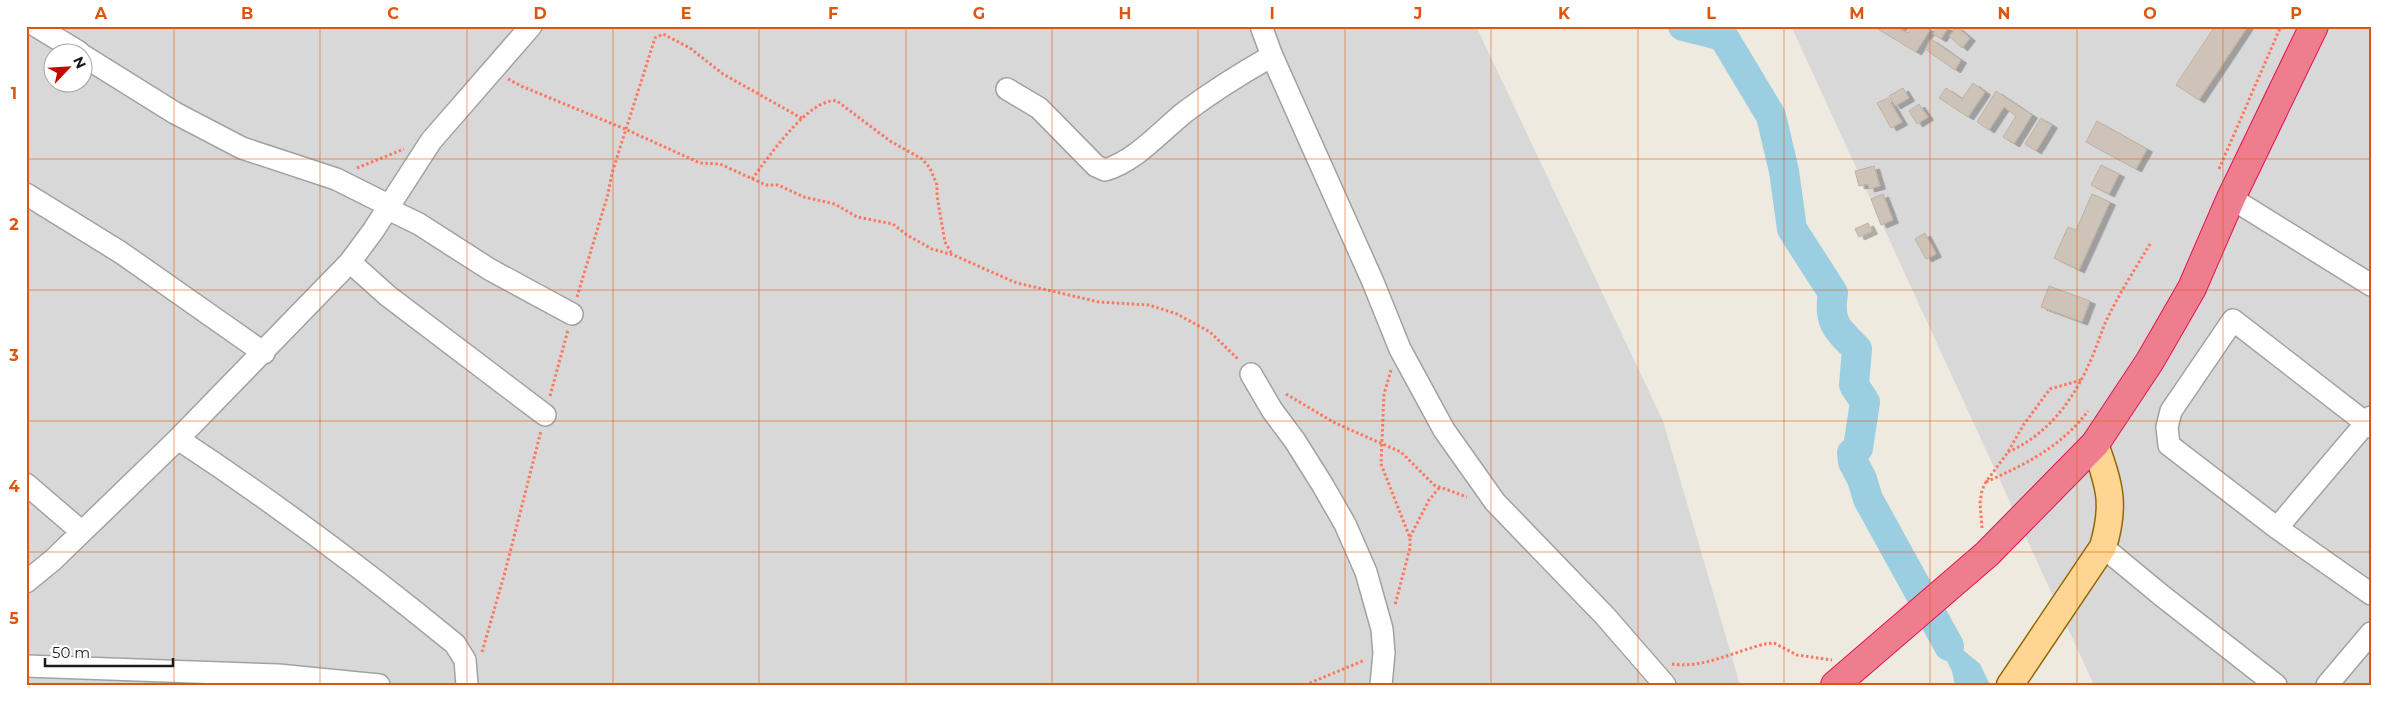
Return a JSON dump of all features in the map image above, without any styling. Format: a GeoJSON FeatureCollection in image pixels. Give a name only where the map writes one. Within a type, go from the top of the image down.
{"type":"FeatureCollection","features":[{"type":"Feature","properties":{"kind":"highway"},"geometry":{"type":"LineString","coordinates":[[1835,685],[1981,559],[2094,444],[2150,361],[2192,288],[2231,198],[2314,26]]}},
{"type":"Feature","properties":{"kind":"main road"},"geometry":{"type":"LineString","coordinates":[[2010,685],[2103,547],[2112,506],[2106,476],[2094,444]]}},
{"type":"Feature","properties":{"kind":"street"},"geometry":{"type":"LineString","coordinates":[[36,26],[62,42]]}},
{"type":"Feature","properties":{"kind":"street"},"geometry":{"type":"LineString","coordinates":[[1261,26],[1272,56],[1373,282],[1400,349],[1444,430],[1495,502],[1649,663],[1665,685]]}},
{"type":"Feature","properties":{"kind":"street"},"geometry":{"type":"LineString","coordinates":[[26,582],[82,532],[178,439],[264,353],[350,262],[373,231],[431,141],[467,98],[496,69],[522,28]]}},
{"type":"Feature","properties":{"kind":"street"},"geometry":{"type":"LineString","coordinates":[[1007,89],[1039,108],[1096,166],[1105,170],[1129,158],[1232,78],[1272,56]]}},
{"type":"Feature","properties":{"kind":"street"},"geometry":{"type":"LineString","coordinates":[[92,61],[175,113],[242,148],[336,179],[419,224],[489,269],[572,314]]}},
{"type":"Feature","properties":{"kind":"street"},"geometry":{"type":"LineString","coordinates":[[26,194],[120,252],[264,353]]}},
{"type":"Feature","properties":{"kind":"street"},"geometry":{"type":"LineString","coordinates":[[2231,198],[2371,285]]}},
{"type":"Feature","properties":{"kind":"street"},"geometry":{"type":"LineString","coordinates":[[350,262],[388,296],[545,415]]}},
{"type":"Feature","properties":{"kind":"street"},"geometry":{"type":"LineString","coordinates":[[2277,528],[2369,422],[2232,320],[2171,411],[2166,427],[2169,444],[2277,528],[2371,594]]}},
{"type":"Feature","properties":{"kind":"street"},"geometry":{"type":"LineString","coordinates":[[1251,374],[1272,410],[1312,466],[1345,524],[1366,572],[1382,629],[1384,653],[1381,685]]}},
{"type":"Feature","properties":{"kind":"street"},"geometry":{"type":"LineString","coordinates":[[178,439],[236,477],[327,544],[455,644],[465,660],[468,678],[467,685]]}},
{"type":"Feature","properties":{"kind":"street"},"geometry":{"type":"LineString","coordinates":[[26,484],[82,532]]}},
{"type":"Feature","properties":{"kind":"street"},"geometry":{"type":"LineString","coordinates":[[2103,547],[2276,685]]}},
{"type":"Feature","properties":{"kind":"street"},"geometry":{"type":"LineString","coordinates":[[2327,685],[2371,633]]}},
{"type":"Feature","properties":{"kind":"street"},"geometry":{"type":"LineString","coordinates":[[26,666],[278,675],[379,685]]}},
{"type":"Feature","properties":{"kind":"path"},"geometry":{"type":"LineString","coordinates":[[2217,173],[2281,26]]}},
{"type":"Feature","properties":{"kind":"path"},"geometry":{"type":"LineString","coordinates":[[625,129],[655,38],[663,34],[690,48],[723,74],[803,120]]}},
{"type":"Feature","properties":{"kind":"path"},"geometry":{"type":"LineString","coordinates":[[496,69],[521,86],[625,129],[700,163],[707,165],[720,164],[752,179],[787,188],[811,199],[835,204],[857,217],[894,224],[920,243],[1017,283],[1099,302],[1149,304],[1177,314],[1210,332],[1251,374]]}},
{"type":"Feature","properties":{"kind":"path"},"geometry":{"type":"LineString","coordinates":[[752,179],[783,140],[819,105],[829,100],[837,101],[890,141],[922,159],[930,168],[938,185],[937,196],[945,242],[953,255]]}},
{"type":"Feature","properties":{"kind":"path"},"geometry":{"type":"LineString","coordinates":[[336,179],[389,154],[431,141]]}},
{"type":"Feature","properties":{"kind":"path"},"geometry":{"type":"LineString","coordinates":[[2008,452],[2032,440],[2068,402],[2081,380],[2116,302],[2150,244]]}},
{"type":"Feature","properties":{"kind":"path"},"geometry":{"type":"LineString","coordinates":[[1382,629],[1388,624],[1398,600],[1410,548],[1410,538],[1382,470],[1384,394],[1388,377],[1400,349]]}},
{"type":"Feature","properties":{"kind":"path"},"geometry":{"type":"LineString","coordinates":[[1981,559],[1980,503],[1986,482],[2008,452],[2024,424],[2050,389],[2081,380]]}},
{"type":"Feature","properties":{"kind":"path"},"geometry":{"type":"LineString","coordinates":[[1282,392],[1334,423],[1407,455],[1434,485],[1450,489],[1477,501],[1495,502]]}},
{"type":"Feature","properties":{"kind":"path"},"geometry":{"type":"LineString","coordinates":[[1986,482],[2023,466],[2057,444],[2072,431],[2092,406]]}},
{"type":"Feature","properties":{"kind":"path"},"geometry":{"type":"LineString","coordinates":[[1410,538],[1429,500],[1440,487]]}},
{"type":"Feature","properties":{"kind":"path"},"geometry":{"type":"LineString","coordinates":[[1649,663],[1684,665],[1703,662],[1746,648],[1774,643],[1797,655],[1860,664]]}},
{"type":"Feature","properties":{"kind":"path"},"geometry":{"type":"LineString","coordinates":[[1305,685],[1342,668],[1384,653]]}},
{"type":"Feature","properties":{"kind":"shaded area"},"geometry":{"type":"Polygon","coordinates":[[[26,26],[1476,26],[1663,421],[1740,685],[26,685],[26,26]]]}},
{"type":"Feature","properties":{"kind":"shaded area"},"geometry":{"type":"Polygon","coordinates":[[[1791,26],[2371,26],[2371,685],[2094,685],[1791,26]]]}},
{"type":"Feature","properties":{"kind":"water"},"geometry":{"type":"Polygon","coordinates":[[[1957,645],[1980,664],[1990,685],[1955,685],[1952,671],[1940,647],[1957,645]]]}},
{"type":"Feature","properties":{"kind":"building"},"geometry":{"type":"Polygon","coordinates":[[[1880,26],[1902,26],[1900,29],[1908,33],[1912,26],[1924,26],[1930,30],[1916,52],[1878,29],[1880,26]]]}},
{"type":"Feature","properties":{"kind":"building"},"geometry":{"type":"Polygon","coordinates":[[[1938,26],[1948,28],[1941,39],[1933,34],[1938,26]]]}},
{"type":"Feature","properties":{"kind":"building"},"geometry":{"type":"Polygon","coordinates":[[[2215,26],[2248,26],[2199,100],[2176,85],[2215,26]]]}},
{"type":"Feature","properties":{"kind":"building"},"geometry":{"type":"Polygon","coordinates":[[[1957,27],[1970,38],[1962,48],[1949,36],[1957,27]]]}},
{"type":"Feature","properties":{"kind":"building"},"geometry":{"type":"Polygon","coordinates":[[[1931,39],[1961,60],[1955,70],[1925,49],[1931,39]]]}},
{"type":"Feature","properties":{"kind":"building"},"geometry":{"type":"Polygon","coordinates":[[[1973,83],[1985,92],[1968,117],[1939,98],[1946,88],[1962,99],[1973,83]]]}},
{"type":"Feature","properties":{"kind":"building"},"geometry":{"type":"Polygon","coordinates":[[[1903,88],[1909,98],[1895,106],[1889,96],[1903,88]]]}},
{"type":"Feature","properties":{"kind":"building"},"geometry":{"type":"Polygon","coordinates":[[[1996,91],[2032,115],[2014,144],[2003,137],[2016,116],[2004,107],[1989,130],[1977,122],[1996,91]]]}},
{"type":"Feature","properties":{"kind":"building"},"geometry":{"type":"Polygon","coordinates":[[[1888,98],[1902,122],[1891,128],[1877,103],[1888,98]]]}},
{"type":"Feature","properties":{"kind":"building"},"geometry":{"type":"Polygon","coordinates":[[[1919,104],[1928,117],[1917,124],[1909,111],[1919,104]]]}},
{"type":"Feature","properties":{"kind":"building"},"geometry":{"type":"Polygon","coordinates":[[[2041,118],[2052,125],[2036,151],[2025,144],[2041,118]]]}},
{"type":"Feature","properties":{"kind":"building"},"geometry":{"type":"Polygon","coordinates":[[[2097,121],[2147,149],[2136,169],[2086,142],[2097,121]]]}},
{"type":"Feature","properties":{"kind":"building"},"geometry":{"type":"Polygon","coordinates":[[[2101,165],[2119,174],[2109,194],[2091,185],[2101,165]]]}},
{"type":"Feature","properties":{"kind":"building"},"geometry":{"type":"Polygon","coordinates":[[[1874,166],[1880,186],[1869,189],[1868,184],[1859,186],[1855,171],[1874,166]]]}},
{"type":"Feature","properties":{"kind":"building"},"geometry":{"type":"Polygon","coordinates":[[[1883,194],[1893,220],[1881,225],[1871,199],[1883,194]]]}},
{"type":"Feature","properties":{"kind":"building"},"geometry":{"type":"Polygon","coordinates":[[[2092,194],[2110,202],[2079,270],[2054,258],[2068,227],[2076,230],[2092,194]]]}},
{"type":"Feature","properties":{"kind":"building"},"geometry":{"type":"Polygon","coordinates":[[[1868,223],[1872,231],[1859,237],[1855,229],[1868,223]]]}},
{"type":"Feature","properties":{"kind":"building"},"geometry":{"type":"Polygon","coordinates":[[[1925,233],[1936,254],[1926,259],[1915,239],[1925,233]]]}},
{"type":"Feature","properties":{"kind":"building"},"geometry":{"type":"Polygon","coordinates":[[[2049,286],[2090,301],[2082,322],[2041,307],[2049,286]]]}},
{"type":"Feature","properties":{"kind":"waterway"},"geometry":{"type":"LineString","coordinates":[[1683,26],[1723,36],[1771,116],[1784,171],[1792,229],[1833,293],[1832,312],[1836,325],[1857,349],[1854,385],[1865,402],[1858,448],[1852,453],[1853,462],[1862,479],[1868,499],[1949,646]]}}]}
